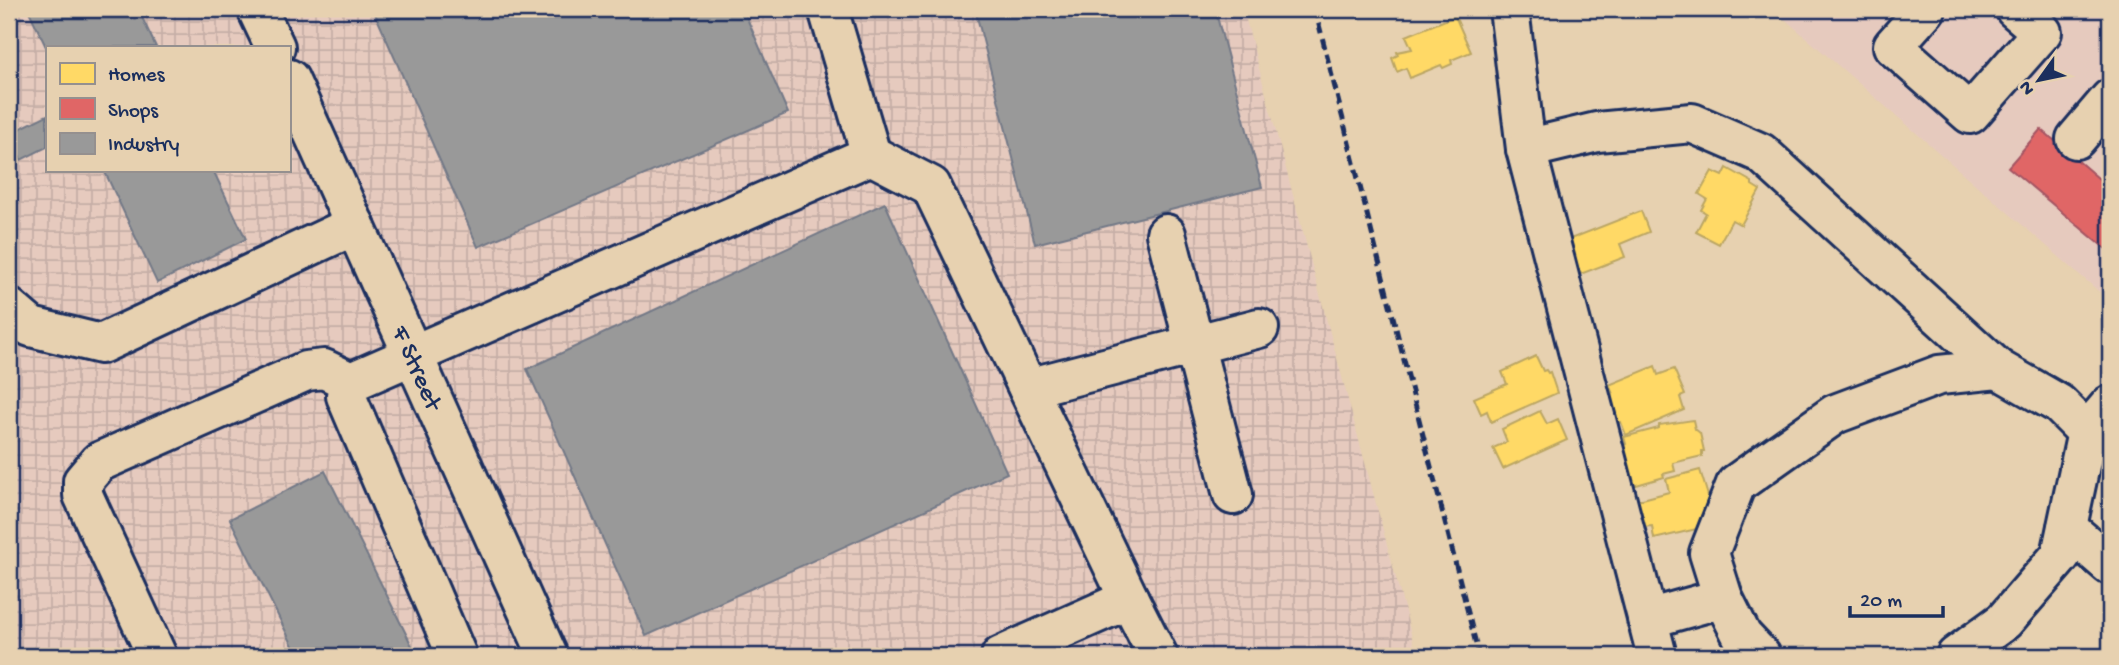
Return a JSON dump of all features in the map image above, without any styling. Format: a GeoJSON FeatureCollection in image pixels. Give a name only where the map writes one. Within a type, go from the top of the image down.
{"type":"FeatureCollection","features":[{"type":"Feature","properties":{"kind":"street"},"geometry":{"type":"LineString","coordinates":[[257,9],[275,46]]}},
{"type":"Feature","properties":{"kind":"street"},"geometry":{"type":"LineString","coordinates":[[828,9],[871,155],[931,186],[1157,656]]}},
{"type":"Feature","properties":{"kind":"street"},"geometry":{"type":"LineString","coordinates":[[1509,9],[1526,149],[1657,656]]}},
{"type":"Feature","properties":{"kind":"street"},"geometry":{"type":"LineString","coordinates":[[1926,9],[1893,46],[1970,114],[2042,32],[2015,9]]}},
{"type":"Feature","properties":{"kind":"street","name":"F Street"},"geometry":{"type":"LineString","coordinates":[[290,81],[548,656]]}},
{"type":"Feature","properties":{"kind":"street"},"geometry":{"type":"LineString","coordinates":[[2076,139],[2110,99]]}},
{"type":"Feature","properties":{"kind":"street"},"geometry":{"type":"LineString","coordinates":[[1526,149],[1597,132],[1692,123],[1761,153],[1998,369],[2059,404],[2099,419],[2061,555],[2004,621],[1956,656]]}},
{"type":"Feature","properties":{"kind":"street"},"geometry":{"type":"LineString","coordinates":[[457,656],[346,396],[351,382],[871,155]]}},
{"type":"Feature","properties":{"kind":"street"},"geometry":{"type":"LineString","coordinates":[[9,308],[31,327],[101,344],[355,225]]}},
{"type":"Feature","properties":{"kind":"street"},"geometry":{"type":"LineString","coordinates":[[1166,234],[1234,495]]}},
{"type":"Feature","properties":{"kind":"street"},"geometry":{"type":"LineString","coordinates":[[1028,388],[1259,328]]}},
{"type":"Feature","properties":{"kind":"street"},"geometry":{"type":"LineString","coordinates":[[157,656],[83,495],[83,481],[99,462],[306,371],[324,369],[351,382]]}},
{"type":"Feature","properties":{"kind":"street"},"geometry":{"type":"LineString","coordinates":[[1761,656],[1742,636],[1723,598],[1709,553],[1736,484],[1835,414],[1939,375],[1998,369]]}},
{"type":"Feature","properties":{"kind":"street"},"geometry":{"type":"LineString","coordinates":[[2067,528],[2110,565]]}},
{"type":"Feature","properties":{"kind":"street"},"geometry":{"type":"LineString","coordinates":[[1001,656],[1129,598]]}},
{"type":"Feature","properties":{"kind":"street"},"geometry":{"type":"LineString","coordinates":[[1647,619],[1723,598]]}},
{"type":"Feature","properties":{"kind":"shaded area"},"geometry":{"type":"Polygon","coordinates":[[[9,9],[1243,9],[1417,656],[9,656],[9,9]]]}},
{"type":"Feature","properties":{"kind":"shaded area"},"geometry":{"type":"Polygon","coordinates":[[[1773,9],[2110,9],[2110,301],[1773,9]]]}},
{"type":"Feature","properties":{"kind":"building: Homes"},"geometry":{"type":"Polygon","coordinates":[[[1455,16],[1471,52],[1451,60],[1452,64],[1443,68],[1441,65],[1410,78],[1406,68],[1397,72],[1392,58],[1398,55],[1397,52],[1412,49],[1406,36],[1455,16]]]}},
{"type":"Feature","properties":{"kind":"building: Homes"},"geometry":{"type":"Polygon","coordinates":[[[1727,168],[1752,182],[1752,185],[1760,190],[1741,225],[1732,220],[1719,244],[1696,232],[1706,213],[1701,210],[1707,199],[1699,194],[1712,171],[1723,176],[1727,168]]]}},
{"type":"Feature","properties":{"kind":"building: Homes"},"geometry":{"type":"Polygon","coordinates":[[[1641,211],[1649,232],[1620,244],[1625,257],[1578,275],[1565,241],[1641,211]]]}},
{"type":"Feature","properties":{"kind":"building: Homes"},"geometry":{"type":"Polygon","coordinates":[[[1536,356],[1543,371],[1550,372],[1557,393],[1491,422],[1487,411],[1481,414],[1474,398],[1507,384],[1502,372],[1536,356]]]}},
{"type":"Feature","properties":{"kind":"building: Homes"},"geometry":{"type":"Polygon","coordinates":[[[1655,366],[1658,375],[1674,369],[1685,395],[1680,397],[1684,410],[1626,435],[1621,422],[1614,425],[1603,398],[1613,394],[1609,385],[1655,366]]]}},
{"type":"Feature","properties":{"kind":"building: Homes"},"geometry":{"type":"Polygon","coordinates":[[[1540,411],[1547,424],[1558,419],[1567,440],[1503,469],[1493,448],[1507,442],[1502,429],[1540,411]]]}},
{"type":"Feature","properties":{"kind":"building: Homes"},"geometry":{"type":"Polygon","coordinates":[[[1693,420],[1695,429],[1700,433],[1704,451],[1702,456],[1673,463],[1675,471],[1633,486],[1630,473],[1627,474],[1621,446],[1626,444],[1624,437],[1659,428],[1659,425],[1693,420]]]}},
{"type":"Feature","properties":{"kind":"building: Homes"},"geometry":{"type":"Polygon","coordinates":[[[1700,470],[1713,512],[1703,515],[1705,527],[1654,539],[1652,526],[1642,527],[1635,501],[1669,492],[1666,479],[1700,470]]]}},
{"type":"Feature","properties":{"kind":"building: Shops"},"geometry":{"type":"Polygon","coordinates":[[[2041,129],[2105,184],[2110,178],[2110,244],[2106,249],[2008,167],[2041,129]]]}},
{"type":"Feature","properties":{"kind":"building: Industry"},"geometry":{"type":"Polygon","coordinates":[[[28,9],[138,9],[156,46],[46,46],[28,9]]]}},
{"type":"Feature","properties":{"kind":"building: Industry"},"geometry":{"type":"Polygon","coordinates":[[[373,9],[743,9],[788,113],[478,247],[373,9]]]}},
{"type":"Feature","properties":{"kind":"building: Industry"},"geometry":{"type":"Polygon","coordinates":[[[975,9],[1215,9],[1262,187],[1035,244],[975,9]]]}},
{"type":"Feature","properties":{"kind":"building: Industry"},"geometry":{"type":"Polygon","coordinates":[[[46,116],[46,148],[21,160],[9,134],[46,116]]]}},
{"type":"Feature","properties":{"kind":"building: Industry"},"geometry":{"type":"Polygon","coordinates":[[[105,172],[214,172],[246,239],[157,283],[105,172]]]}},
{"type":"Feature","properties":{"kind":"building: Industry"},"geometry":{"type":"Polygon","coordinates":[[[885,203],[1007,473],[646,636],[527,369],[885,203]]]}},
{"type":"Feature","properties":{"kind":"building: Industry"},"geometry":{"type":"Polygon","coordinates":[[[325,471],[417,656],[314,656],[312,652],[298,656],[230,519],[325,471]]]}},
{"type":"Feature","properties":{"kind":"railway"},"geometry":{"type":"LineString","coordinates":[[1315,9],[1479,656]]}}]}
